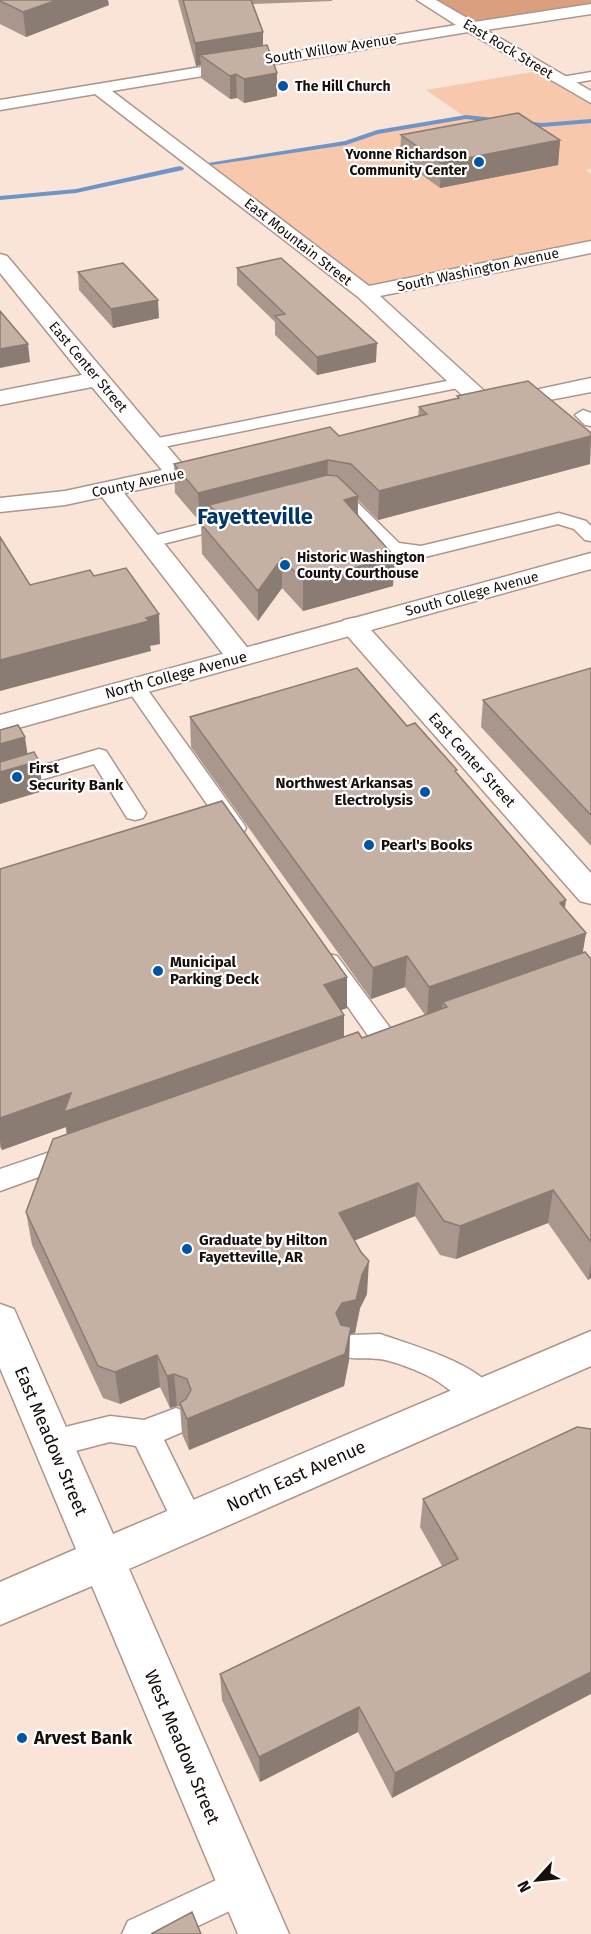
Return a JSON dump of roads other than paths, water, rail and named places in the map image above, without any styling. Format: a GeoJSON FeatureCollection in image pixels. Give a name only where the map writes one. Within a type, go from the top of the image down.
{"type":"FeatureCollection","features":[{"type":"Feature","properties":{"kind":"street","name":"East Rock Street"},"geometry":{"type":"LineString","coordinates":[[425,0],[591,98]]}},
{"type":"Feature","properties":{"kind":"street","name":"South Willow Avenue"},"geometry":{"type":"LineString","coordinates":[[0,105],[340,46],[591,9]]}},
{"type":"Feature","properties":{"kind":"street","name":"East Mountain Street"},"geometry":{"type":"LineString","coordinates":[[98,88],[364,293],[488,407]]}},
{"type":"Feature","properties":{"kind":"street","name":"South Washington Avenue"},"geometry":{"type":"LineString","coordinates":[[364,293],[591,247]]}},
{"type":"Feature","properties":{"kind":"street","name":"East Center Street"},"geometry":{"type":"LineString","coordinates":[[0,260],[178,474]]}},
{"type":"Feature","properties":{"kind":"street"},"geometry":{"type":"LineString","coordinates":[[0,398],[97,379]]}},
{"type":"Feature","properties":{"kind":"street"},"geometry":{"type":"LineString","coordinates":[[465,412],[591,385]]}},
{"type":"Feature","properties":{"kind":"street","name":"County Avenue"},"geometry":{"type":"LineString","coordinates":[[0,505],[65,498],[109,490],[236,461]]}},
{"type":"Feature","properties":{"kind":"street"},"geometry":{"type":"LineString","coordinates":[[109,490],[240,657]]}},
{"type":"Feature","properties":{"kind":"street","name":"South College Avenue"},"geometry":{"type":"LineString","coordinates":[[353,626],[591,561]]}},
{"type":"Feature","properties":{"kind":"street","name":"East Center Street"},"geometry":{"type":"LineString","coordinates":[[353,626],[591,893]]}},
{"type":"Feature","properties":{"kind":"street","name":"North College Avenue"},"geometry":{"type":"LineString","coordinates":[[0,724],[353,626]]}},
{"type":"Feature","properties":{"kind":"street","name":"East Meadow Street"},"geometry":{"type":"LineString","coordinates":[[0,1321],[101,1560]]}},
{"type":"Feature","properties":{"kind":"street","name":"North East Avenue"},"geometry":{"type":"LineString","coordinates":[[0,1604],[591,1348]]}},
{"type":"Feature","properties":{"kind":"street","name":"West Meadow Street"},"geometry":{"type":"LineString","coordinates":[[101,1560],[264,1934]]}},
{"type":"Feature","properties":{"kind":"lane"},"geometry":{"type":"LineString","coordinates":[[562,81],[591,76]]}},
{"type":"Feature","properties":{"kind":"lane"},"geometry":{"type":"LineString","coordinates":[[153,444],[462,382]]}},
{"type":"Feature","properties":{"kind":"lane"},"geometry":{"type":"LineString","coordinates":[[316,498],[327,496],[343,498],[393,547],[421,552],[559,518],[580,525],[591,536]]}},
{"type":"Feature","properties":{"kind":"lane"},"geometry":{"type":"LineString","coordinates":[[151,542],[250,516]]}},
{"type":"Feature","properties":{"kind":"lane"},"geometry":{"type":"LineString","coordinates":[[135,686],[244,841]]}},
{"type":"Feature","properties":{"kind":"lane"},"geometry":{"type":"LineString","coordinates":[[0,785],[99,756],[135,813]]}},
{"type":"Feature","properties":{"kind":"lane"},"geometry":{"type":"LineString","coordinates":[[319,947],[386,1043]]}},
{"type":"Feature","properties":{"kind":"lane"},"geometry":{"type":"LineString","coordinates":[[0,1180],[99,1145]]}},
{"type":"Feature","properties":{"kind":"lane"},"geometry":{"type":"LineString","coordinates":[[352,1347],[380,1346],[441,1368],[482,1395]]}},
{"type":"Feature","properties":{"kind":"lane"},"geometry":{"type":"LineString","coordinates":[[52,1443],[110,1429],[145,1434],[176,1421]]}},
{"type":"Feature","properties":{"kind":"lane"},"geometry":{"type":"LineString","coordinates":[[145,1434],[189,1523]]}},
{"type":"Feature","properties":{"kind":"lane"},"geometry":{"type":"LineString","coordinates":[[141,1934],[242,1886]]}},
{"type":"Feature","properties":{"kind":"waterway"},"geometry":{"type":"LineString","coordinates":[[212,163],[346,143],[377,132],[466,117],[542,125],[591,121]]}},
{"type":"Feature","properties":{"kind":"waterway"},"geometry":{"type":"LineString","coordinates":[[0,198],[76,191],[180,168]]}},
{"type":"Feature","properties":{"kind":"place","name":"The Hill Church"},"geometry":{"type":"Point","coordinates":[283,86]}},
{"type":"Feature","properties":{"kind":"place","name":"Yvonne Richardson Community Center"},"geometry":{"type":"Point","coordinates":[479,162]}},
{"type":"Feature","properties":{"kind":"place","name":"Historic Washington County Courthouse"},"geometry":{"type":"Point","coordinates":[285,565]}},
{"type":"Feature","properties":{"kind":"place","name":"First Security Bank"},"geometry":{"type":"Point","coordinates":[17,777]}},
{"type":"Feature","properties":{"kind":"place","name":"Northwest Arkansas Electrolysis"},"geometry":{"type":"Point","coordinates":[425,792]}},
{"type":"Feature","properties":{"kind":"place","name":"Pearl's Books"},"geometry":{"type":"Point","coordinates":[369,845]}},
{"type":"Feature","properties":{"kind":"place","name":"Municipal Parking Deck"},"geometry":{"type":"Point","coordinates":[158,971]}},
{"type":"Feature","properties":{"kind":"place","name":"Graduate by Hilton Fayetteville, AR"},"geometry":{"type":"Point","coordinates":[187,1249]}},
{"type":"Feature","properties":{"kind":"place","name":"Arvest Bank"},"geometry":{"type":"Point","coordinates":[22,1738]}},
{"type":"Feature","properties":{"kind":"district","name":"Fayetteville"},"geometry":{"type":"Point","coordinates":[255,516]}}]}
